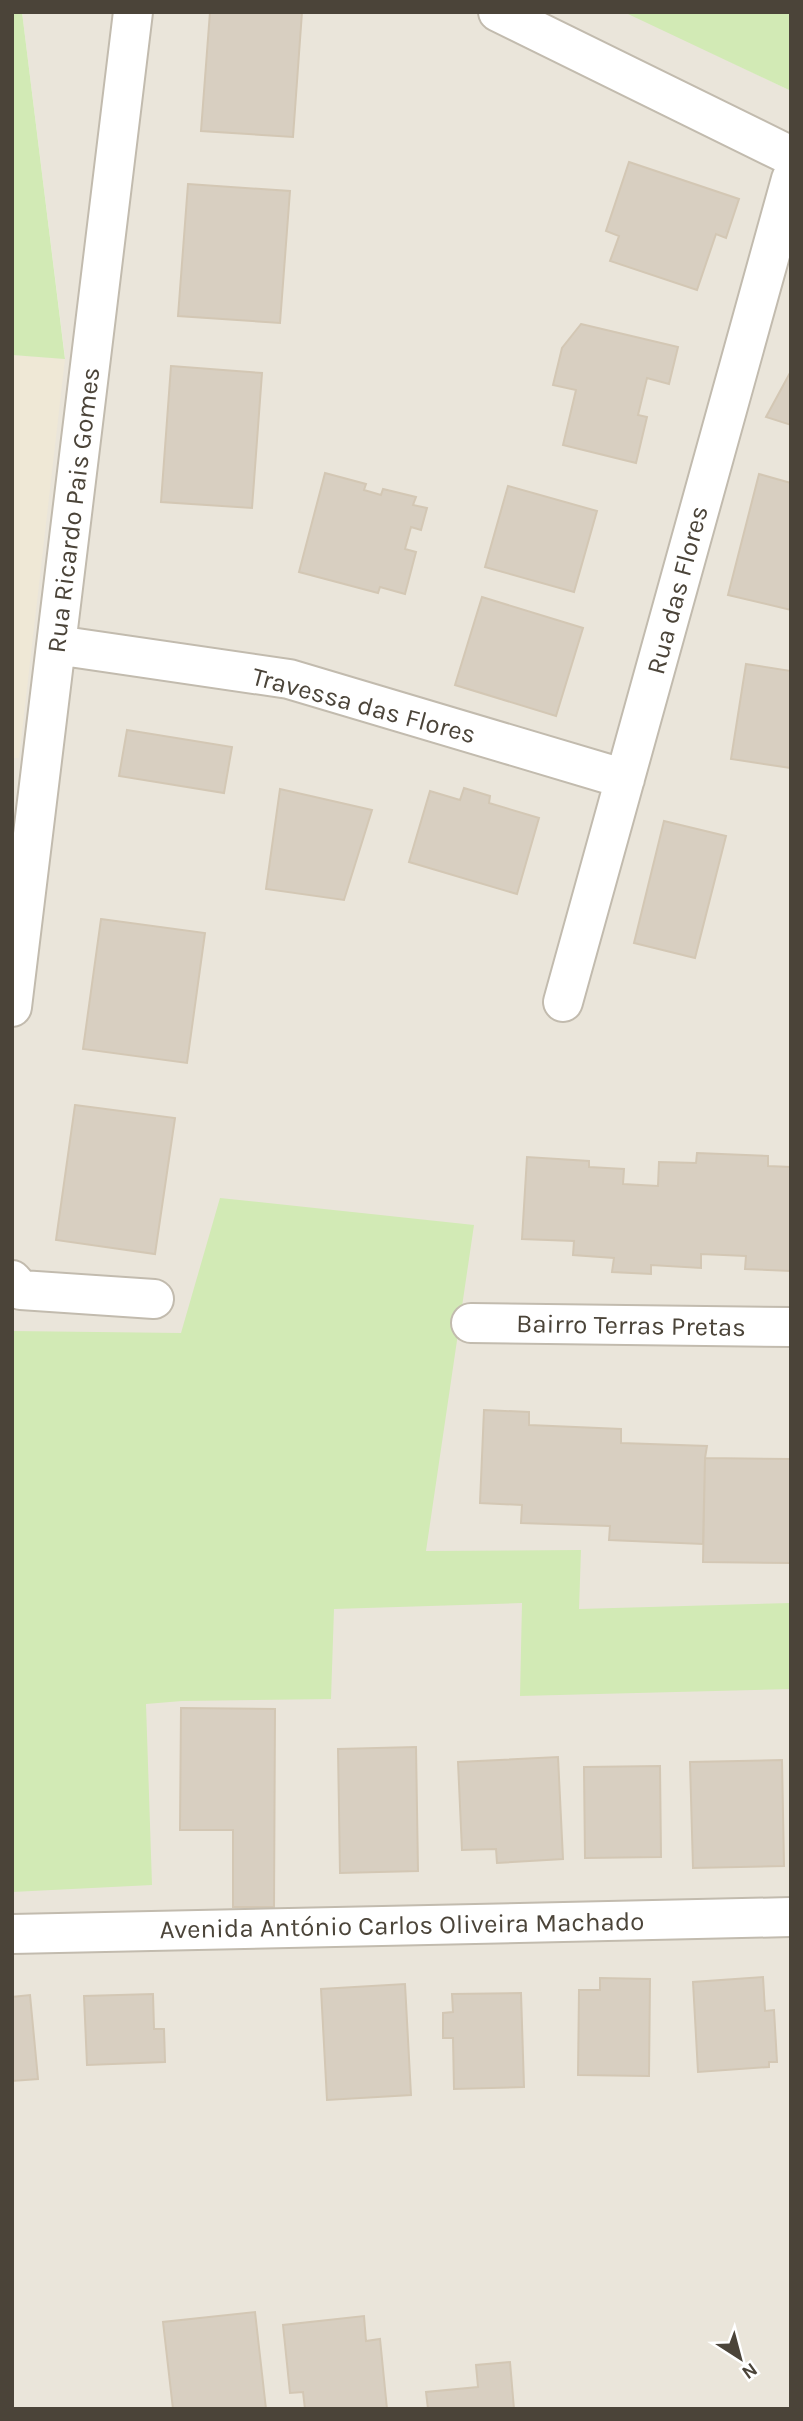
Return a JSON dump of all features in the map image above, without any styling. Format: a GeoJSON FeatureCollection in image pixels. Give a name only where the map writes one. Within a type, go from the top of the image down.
{"type":"FeatureCollection","features":[{"type":"Feature","properties":{"kind":"street","name":"Rua Ricardo Pais Gomes"},"geometry":{"type":"LineString","coordinates":[[12,1007],[133,12]]}},
{"type":"Feature","properties":{"kind":"street"},"geometry":{"type":"LineString","coordinates":[[498,12],[791,156]]}},
{"type":"Feature","properties":{"kind":"street","name":"Rua das Flores"},"geometry":{"type":"LineString","coordinates":[[564,1002],[791,179]]}},
{"type":"Feature","properties":{"kind":"street","name":"Travessa das Flores"},"geometry":{"type":"LineString","coordinates":[[56,645],[289,679],[625,779]]}},
{"type":"Feature","properties":{"kind":"street"},"geometry":{"type":"LineString","coordinates":[[12,1280],[21,1290],[154,1299]]}},
{"type":"Feature","properties":{"kind":"street","name":"Bairro Terras Pretas"},"geometry":{"type":"LineString","coordinates":[[471,1323],[791,1327]]}},
{"type":"Feature","properties":{"kind":"street","name":"Avenida António Carlos Oliveira Machado"},"geometry":{"type":"LineString","coordinates":[[12,1934],[791,1917]]}},
{"type":"Feature","properties":{"kind":"shaded area"},"geometry":{"type":"Polygon","coordinates":[[[22,12],[627,12],[791,91],[791,2409],[12,2409],[12,355],[65,358],[22,12]]]}},
{"type":"Feature","properties":{"kind":"shaded area"},"geometry":{"type":"Polygon","coordinates":[[[12,355],[65,359],[19,758],[12,758],[12,355]]]}},
{"type":"Feature","properties":{"kind":"green space"},"geometry":{"type":"Polygon","coordinates":[[[12,12],[22,12],[65,359],[12,355],[12,12]]]}},
{"type":"Feature","properties":{"kind":"green space"},"geometry":{"type":"Polygon","coordinates":[[[627,12],[791,12],[791,91],[628,14],[627,12]]]}},
{"type":"Feature","properties":{"kind":"green space"},"geometry":{"type":"Polygon","coordinates":[[[220,1198],[474,1225],[426,1551],[581,1550],[579,1609],[791,1603],[791,1689],[520,1696],[522,1603],[334,1609],[331,1699],[146,1704],[152,1885],[12,1892],[12,1331],[181,1333],[220,1198]]]}},
{"type":"Feature","properties":{"kind":"building"},"geometry":{"type":"Polygon","coordinates":[[[210,12],[302,12],[293,137],[201,131],[210,12]]]}},
{"type":"Feature","properties":{"kind":"building"},"geometry":{"type":"Polygon","coordinates":[[[629,162],[739,199],[726,238],[716,234],[697,290],[610,261],[619,236],[606,231],[629,162]]]}},
{"type":"Feature","properties":{"kind":"building"},"geometry":{"type":"Polygon","coordinates":[[[188,184],[290,191],[280,323],[178,316],[188,184]]]}},
{"type":"Feature","properties":{"kind":"building"},"geometry":{"type":"Polygon","coordinates":[[[581,324],[678,347],[669,384],[647,378],[638,415],[647,417],[636,463],[563,445],[576,390],[553,385],[562,348],[581,324]]]}},
{"type":"Feature","properties":{"kind":"building"},"geometry":{"type":"Polygon","coordinates":[[[171,366],[262,373],[252,508],[161,502],[171,366]]]}},
{"type":"Feature","properties":{"kind":"building"},"geometry":{"type":"Polygon","coordinates":[[[791,371],[791,425],[766,417],[791,371]]]}},
{"type":"Feature","properties":{"kind":"building"},"geometry":{"type":"Polygon","coordinates":[[[325,473],[366,484],[364,490],[381,495],[383,489],[416,497],[413,505],[427,508],[421,530],[411,527],[405,549],[416,552],[405,594],[380,587],[378,593],[299,572],[325,473]]]}},
{"type":"Feature","properties":{"kind":"building"},"geometry":{"type":"Polygon","coordinates":[[[759,474],[791,483],[791,610],[728,595],[759,474]]]}},
{"type":"Feature","properties":{"kind":"building"},"geometry":{"type":"Polygon","coordinates":[[[508,486],[597,511],[574,592],[485,567],[508,486]]]}},
{"type":"Feature","properties":{"kind":"building"},"geometry":{"type":"Polygon","coordinates":[[[482,597],[583,628],[556,716],[455,685],[482,597]]]}},
{"type":"Feature","properties":{"kind":"building"},"geometry":{"type":"Polygon","coordinates":[[[746,664],[791,671],[791,768],[731,759],[746,664]]]}},
{"type":"Feature","properties":{"kind":"building"},"geometry":{"type":"Polygon","coordinates":[[[127,730],[232,747],[224,793],[119,776],[127,730]]]}},
{"type":"Feature","properties":{"kind":"building"},"geometry":{"type":"Polygon","coordinates":[[[464,788],[490,796],[489,803],[539,818],[517,894],[409,862],[430,791],[460,800],[464,788]]]}},
{"type":"Feature","properties":{"kind":"building"},"geometry":{"type":"Polygon","coordinates":[[[280,789],[372,810],[344,900],[266,889],[280,789]]]}},
{"type":"Feature","properties":{"kind":"building"},"geometry":{"type":"Polygon","coordinates":[[[664,821],[726,836],[695,958],[634,943],[664,821]]]}},
{"type":"Feature","properties":{"kind":"building"},"geometry":{"type":"Polygon","coordinates":[[[101,919],[205,933],[187,1063],[83,1049],[101,919]]]}},
{"type":"Feature","properties":{"kind":"building"},"geometry":{"type":"Polygon","coordinates":[[[75,1105],[175,1118],[155,1254],[56,1240],[75,1105]]]}},
{"type":"Feature","properties":{"kind":"building"},"geometry":{"type":"Polygon","coordinates":[[[697,1153],[768,1156],[768,1166],[791,1167],[791,1271],[745,1269],[746,1256],[701,1254],[701,1268],[651,1265],[651,1274],[612,1272],[614,1258],[573,1255],[574,1241],[522,1239],[527,1157],[589,1161],[589,1167],[624,1169],[623,1184],[658,1186],[659,1162],[696,1163],[697,1153]]]}},
{"type":"Feature","properties":{"kind":"building"},"geometry":{"type":"Polygon","coordinates":[[[484,1410],[529,1412],[529,1425],[621,1429],[621,1443],[707,1446],[703,1544],[609,1540],[610,1526],[521,1523],[522,1505],[480,1503],[484,1410]]]}},
{"type":"Feature","properties":{"kind":"building"},"geometry":{"type":"Polygon","coordinates":[[[705,1458],[791,1459],[791,1563],[703,1562],[705,1458]]]}},
{"type":"Feature","properties":{"kind":"building"},"geometry":{"type":"Polygon","coordinates":[[[181,1708],[275,1709],[274,1907],[233,1907],[233,1830],[180,1830],[181,1708]]]}},
{"type":"Feature","properties":{"kind":"building"},"geometry":{"type":"Polygon","coordinates":[[[416,1747],[418,1871],[340,1873],[338,1749],[416,1747]]]}},
{"type":"Feature","properties":{"kind":"building"},"geometry":{"type":"Polygon","coordinates":[[[558,1757],[563,1859],[497,1863],[496,1849],[462,1850],[458,1762],[558,1757]]]}},
{"type":"Feature","properties":{"kind":"building"},"geometry":{"type":"Polygon","coordinates":[[[782,1760],[784,1866],[693,1868],[690,1762],[782,1760]]]}},
{"type":"Feature","properties":{"kind":"building"},"geometry":{"type":"Polygon","coordinates":[[[660,1766],[661,1857],[585,1858],[584,1767],[660,1766]]]}},
{"type":"Feature","properties":{"kind":"building"},"geometry":{"type":"Polygon","coordinates":[[[763,1977],[765,2011],[774,2010],[777,2062],[769,2062],[769,2067],[698,2072],[693,1982],[763,1977]]]}},
{"type":"Feature","properties":{"kind":"building"},"geometry":{"type":"Polygon","coordinates":[[[600,1978],[650,1979],[649,2076],[578,2075],[579,1990],[600,1990],[600,1978]]]}},
{"type":"Feature","properties":{"kind":"building"},"geometry":{"type":"Polygon","coordinates":[[[405,1984],[411,2095],[327,2100],[321,1989],[405,1984]]]}},
{"type":"Feature","properties":{"kind":"building"},"geometry":{"type":"Polygon","coordinates":[[[521,1993],[524,2087],[454,2089],[453,2038],[443,2038],[443,2013],[453,2012],[452,1994],[521,1993]]]}},
{"type":"Feature","properties":{"kind":"building"},"geometry":{"type":"Polygon","coordinates":[[[153,1994],[154,2029],[164,2029],[165,2062],[87,2065],[84,1996],[153,1994]]]}},
{"type":"Feature","properties":{"kind":"building"},"geometry":{"type":"Polygon","coordinates":[[[30,1995],[38,2079],[12,2081],[12,1997],[30,1995]]]}},
{"type":"Feature","properties":{"kind":"building"},"geometry":{"type":"Polygon","coordinates":[[[255,2312],[266,2409],[173,2409],[163,2322],[255,2312]]]}},
{"type":"Feature","properties":{"kind":"building"},"geometry":{"type":"Polygon","coordinates":[[[364,2316],[366,2341],[380,2339],[387,2409],[305,2409],[303,2392],[290,2393],[283,2325],[364,2316]]]}},
{"type":"Feature","properties":{"kind":"building"},"geometry":{"type":"Polygon","coordinates":[[[510,2362],[514,2409],[428,2409],[426,2392],[478,2387],[476,2365],[510,2362]]]}}]}
